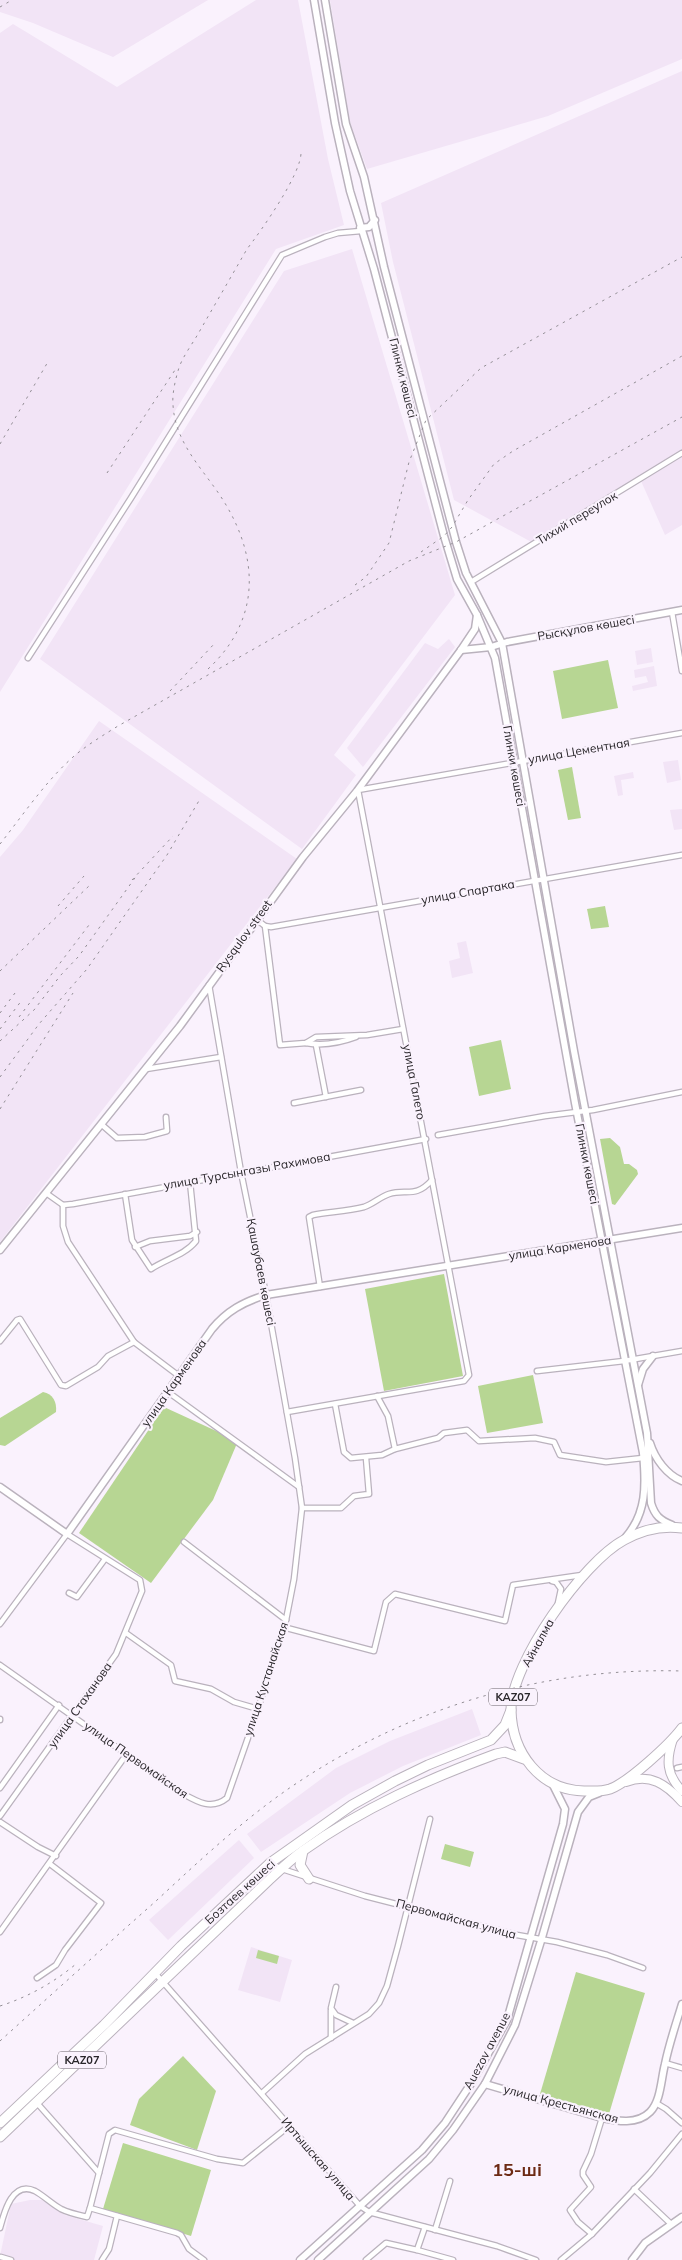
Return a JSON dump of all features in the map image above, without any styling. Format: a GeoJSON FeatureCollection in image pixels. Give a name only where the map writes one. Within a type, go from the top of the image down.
{"type":"FeatureCollection","features":[{"type":"Feature","properties":{"kind":"highway","name":"Айналма"},"geometry":{"type":"LineString","coordinates":[[680,1527],[652,1528],[622,1541],[584,1575],[556,1610],[531,1650],[514,1695],[511,1710],[516,1740],[524,1759],[553,1785],[570,1790],[602,1791],[622,1783],[674,1739],[682,1728]]}},
{"type":"Feature","properties":{"kind":"highway","name":"Бозтаев көшесі"},"geometry":{"type":"LineString","coordinates":[[0,2123],[104,2025],[182,1946],[270,1863],[352,1806],[395,1781],[428,1765],[491,1740],[505,1725],[511,1710]]}},
{"type":"Feature","properties":{"kind":"highway","name":"Бозтаев көшесі"},"geometry":{"type":"LineString","coordinates":[[0,2136],[303,1851],[364,1812],[438,1776],[506,1752],[524,1759]]}},
{"type":"Feature","properties":{"kind":"highway"},"geometry":{"type":"LineString","coordinates":[[303,1851],[300,1865],[309,1879]]}},
{"type":"Feature","properties":{"kind":"main road","name":"Глинки көшесі"},"geometry":{"type":"LineString","coordinates":[[314,0],[335,124],[361,229],[374,269],[444,536],[456,573],[491,647],[518,762],[543,879],[647,1433],[651,1503],[654,1514],[660,1521],[680,1527]]}},
{"type":"Feature","properties":{"kind":"main road","name":"Глинки көшесі"},"geometry":{"type":"LineString","coordinates":[[325,0],[346,124],[358,156],[375,220],[384,267],[413,371],[456,542],[465,569],[502,643],[534,880],[576,1111],[643,1458],[645,1499],[641,1515],[633,1529],[622,1541]]}},
{"type":"Feature","properties":{"kind":"main road"},"geometry":{"type":"LineString","coordinates":[[343,156],[351,153],[358,156]]}},
{"type":"Feature","properties":{"kind":"main road"},"geometry":{"type":"LineString","coordinates":[[361,229],[369,227],[375,220]]}},
{"type":"Feature","properties":{"kind":"main road"},"geometry":{"type":"LineString","coordinates":[[402,376],[413,371]]}},
{"type":"Feature","properties":{"kind":"main road","name":"Рысқұлов көшесі"},"geometry":{"type":"LineString","coordinates":[[461,650],[491,647],[502,643],[682,610]]}},
{"type":"Feature","properties":{"kind":"main road","name":"Rysqulov street"},"geometry":{"type":"LineString","coordinates":[[0,1250],[146,1069],[303,857],[358,790],[461,650],[475,629],[477,615]]}},
{"type":"Feature","properties":{"kind":"main road","name":"улица Карменова"},"geometry":{"type":"LineString","coordinates":[[67,1534],[212,1329],[224,1315],[246,1302],[266,1295],[682,1228]]}},
{"type":"Feature","properties":{"kind":"main road"},"geometry":{"type":"LineString","coordinates":[[638,1386],[643,1369],[653,1356]]}},
{"type":"Feature","properties":{"kind":"main road"},"geometry":{"type":"LineString","coordinates":[[647,1433],[652,1450],[664,1467],[675,1478],[682,1481]]}},
{"type":"Feature","properties":{"kind":"main road"},"geometry":{"type":"LineString","coordinates":[[0,1487],[67,1534]]}},
{"type":"Feature","properties":{"kind":"main road"},"geometry":{"type":"LineString","coordinates":[[674,1739],[667,1756],[667,1768],[682,1791]]}},
{"type":"Feature","properties":{"kind":"main road"},"geometry":{"type":"LineString","coordinates":[[622,1783],[641,1777],[656,1779],[673,1792],[682,1802]]}},
{"type":"Feature","properties":{"kind":"main road","name":"Auezov avenue"},"geometry":{"type":"LineString","coordinates":[[300,2260],[422,2150],[445,2123],[472,2082],[506,2020],[565,1809],[553,1785]]}},
{"type":"Feature","properties":{"kind":"main road","name":"Auezov avenue"},"geometry":{"type":"LineString","coordinates":[[321,2259],[369,2212],[430,2159],[486,2084],[514,2024],[542,1941],[578,1812],[589,1797],[602,1791]]}},
{"type":"Feature","properties":{"kind":"main road"},"geometry":{"type":"LineString","coordinates":[[656,2103],[682,2004]]}},
{"type":"Feature","properties":{"kind":"main road","name":"улица Крестьянская"},"geometry":{"type":"LineString","coordinates":[[486,2084],[602,2118],[619,2121],[638,2119],[649,2112],[656,2103]]}},
{"type":"Feature","properties":{"kind":"main road"},"geometry":{"type":"LineString","coordinates":[[632,2260],[645,2243],[682,2216]]}},
{"type":"Feature","properties":{"kind":"street"},"geometry":{"type":"LineString","coordinates":[[28,658],[131,498],[282,255],[338,233],[361,229]]}},
{"type":"Feature","properties":{"kind":"street","name":"Тихий переулок"},"geometry":{"type":"LineString","coordinates":[[471,582],[682,453]]}},
{"type":"Feature","properties":{"kind":"street"},"geometry":{"type":"LineString","coordinates":[[456,573],[465,569]]}},
{"type":"Feature","properties":{"kind":"street"},"geometry":{"type":"LineString","coordinates":[[672,612],[682,671]]}},
{"type":"Feature","properties":{"kind":"street","name":"улица Цементная"},"geometry":{"type":"LineString","coordinates":[[358,790],[682,733]]}},
{"type":"Feature","properties":{"kind":"street","name":"улица Галето"},"geometry":{"type":"LineString","coordinates":[[358,790],[403,1029],[426,1139],[447,1267],[469,1375],[464,1381],[377,1396]]}},
{"type":"Feature","properties":{"kind":"street","name":"улица Спартака"},"geometry":{"type":"LineString","coordinates":[[265,926],[271,927],[682,855]]}},
{"type":"Feature","properties":{"kind":"street"},"geometry":{"type":"LineString","coordinates":[[256,919],[265,926],[280,1045],[306,1043],[316,1045],[337,1042],[360,1035]]}},
{"type":"Feature","properties":{"kind":"street","name":"Қашаубаев көшесі"},"geometry":{"type":"LineString","coordinates":[[209,985],[240,1172],[266,1295],[299,1487],[302,1508],[296,1559]]}},
{"type":"Feature","properties":{"kind":"street"},"geometry":{"type":"LineString","coordinates":[[306,1043],[316,1037],[360,1035],[403,1029]]}},
{"type":"Feature","properties":{"kind":"street"},"geometry":{"type":"LineString","coordinates":[[316,1045],[326,1097]]}},
{"type":"Feature","properties":{"kind":"street"},"geometry":{"type":"LineString","coordinates":[[146,1069],[221,1057]]}},
{"type":"Feature","properties":{"kind":"street"},"geometry":{"type":"LineString","coordinates":[[294,1103],[361,1090]]}},
{"type":"Feature","properties":{"kind":"street"},"geometry":{"type":"LineString","coordinates":[[438,1135],[576,1111],[586,1111],[682,1092]]}},
{"type":"Feature","properties":{"kind":"street"},"geometry":{"type":"LineString","coordinates":[[101,1124],[117,1138],[145,1137],[168,1131],[166,1117]]}},
{"type":"Feature","properties":{"kind":"street","name":"улица Турсынгазы Рахимова"},"geometry":{"type":"LineString","coordinates":[[65,1205],[426,1139]]}},
{"type":"Feature","properties":{"kind":"street"},"geometry":{"type":"LineString","coordinates":[[320,1287],[309,1217],[363,1207],[377,1202],[389,1194],[424,1189],[432,1180]]}},
{"type":"Feature","properties":{"kind":"street"},"geometry":{"type":"LineString","coordinates":[[125,1194],[130,1233],[135,1247],[151,1269],[162,1261],[178,1256],[194,1244],[197,1232],[190,1182]]}},
{"type":"Feature","properties":{"kind":"street"},"geometry":{"type":"LineString","coordinates":[[46,1193],[65,1205],[63,1226],[68,1242],[134,1342],[178,1376]]}},
{"type":"Feature","properties":{"kind":"street"},"geometry":{"type":"LineString","coordinates":[[135,1247],[150,1241],[190,1236],[197,1232]]}},
{"type":"Feature","properties":{"kind":"street"},"geometry":{"type":"LineString","coordinates":[[0,1341],[17,1320],[20,1319],[61,1385],[66,1386],[98,1367],[108,1356],[134,1342]]}},
{"type":"Feature","properties":{"kind":"street"},"geometry":{"type":"LineString","coordinates":[[537,1370],[632,1360],[682,1351]]}},
{"type":"Feature","properties":{"kind":"street"},"geometry":{"type":"LineString","coordinates":[[168,1392],[299,1487]]}},
{"type":"Feature","properties":{"kind":"street"},"geometry":{"type":"LineString","coordinates":[[287,1412],[377,1396],[388,1416],[395,1449]]}},
{"type":"Feature","properties":{"kind":"street"},"geometry":{"type":"LineString","coordinates":[[335,1404],[344,1452],[351,1458],[382,1455],[395,1449],[438,1438],[444,1433],[467,1430],[479,1441],[535,1438],[554,1442],[560,1455],[606,1462],[643,1458]]}},
{"type":"Feature","properties":{"kind":"street"},"geometry":{"type":"LineString","coordinates":[[302,1508],[341,1508],[354,1496],[369,1494],[366,1458]]}},
{"type":"Feature","properties":{"kind":"street"},"geometry":{"type":"LineString","coordinates":[[0,1624],[67,1534],[105,1559],[77,1597],[69,1593]]}},
{"type":"Feature","properties":{"kind":"street"},"geometry":{"type":"LineString","coordinates":[[184,1542],[286,1620]]}},
{"type":"Feature","properties":{"kind":"street","name":"улица Стаханова"},"geometry":{"type":"LineString","coordinates":[[0,1816],[116,1654],[126,1632],[142,1591],[142,1584],[140,1580],[105,1559]]}},
{"type":"Feature","properties":{"kind":"street","name":"улица Кустанайская"},"geometry":{"type":"LineString","coordinates":[[227,1798],[286,1620],[296,1559]]}},
{"type":"Feature","properties":{"kind":"street"},"geometry":{"type":"LineString","coordinates":[[283,1627],[374,1652],[386,1602],[396,1594],[505,1621],[513,1585],[584,1575]]}},
{"type":"Feature","properties":{"kind":"street"},"geometry":{"type":"LineString","coordinates":[[549,1580],[556,1582],[561,1589],[556,1610]]}},
{"type":"Feature","properties":{"kind":"street"},"geometry":{"type":"LineString","coordinates":[[126,1632],[170,1665],[175,1681],[211,1689],[234,1702],[258,1709]]}},
{"type":"Feature","properties":{"kind":"street","name":"улица Первомайская"},"geometry":{"type":"LineString","coordinates":[[0,1666],[59,1705],[180,1792],[200,1803],[216,1804],[227,1798]]}},
{"type":"Feature","properties":{"kind":"street"},"geometry":{"type":"LineString","coordinates":[[0,1788],[59,1705]]}},
{"type":"Feature","properties":{"kind":"street"},"geometry":{"type":"LineString","coordinates":[[0,1932],[56,1856],[126,1754]]}},
{"type":"Feature","properties":{"kind":"street"},"geometry":{"type":"LineString","coordinates":[[262,2093],[293,2064],[369,2014],[379,2003],[387,1986],[408,1907],[412,1882],[430,1819]]}},
{"type":"Feature","properties":{"kind":"street"},"geometry":{"type":"LineString","coordinates":[[0,1822],[38,1847],[56,1856]]}},
{"type":"Feature","properties":{"kind":"street","name":"Первомайская улица"},"geometry":{"type":"LineString","coordinates":[[270,1863],[309,1879],[408,1907],[542,1941],[557,1942],[607,1955],[643,1968]]}},
{"type":"Feature","properties":{"kind":"street"},"geometry":{"type":"LineString","coordinates":[[37,1978],[56,1965],[65,1950],[101,1903],[50,1864]]}},
{"type":"Feature","properties":{"kind":"street","name":"Иртышская улица"},"geometry":{"type":"LineString","coordinates":[[155,1974],[360,2206],[369,2212],[497,2246],[536,2260]]}},
{"type":"Feature","properties":{"kind":"street"},"geometry":{"type":"LineString","coordinates":[[331,2038],[331,2008],[336,1987]]}},
{"type":"Feature","properties":{"kind":"street"},"geometry":{"type":"LineString","coordinates":[[331,2008],[336,2015],[353,2023]]}},
{"type":"Feature","properties":{"kind":"street"},"geometry":{"type":"LineString","coordinates":[[665,2063],[682,2068]]}},
{"type":"Feature","properties":{"kind":"street"},"geometry":{"type":"LineString","coordinates":[[37,2103],[99,2173]]}},
{"type":"Feature","properties":{"kind":"street"},"geometry":{"type":"LineString","coordinates":[[656,2103],[666,2109],[682,2124]]}},
{"type":"Feature","properties":{"kind":"street"},"geometry":{"type":"LineString","coordinates":[[592,2234],[578,2222],[570,2210],[590,2186],[583,2175],[583,2171],[591,2154],[602,2118]]}},
{"type":"Feature","properties":{"kind":"street"},"geometry":{"type":"LineString","coordinates":[[0,2228],[7,2205],[20,2190],[28,2189],[35,2191],[62,2210],[87,2217],[109,2134],[115,2130],[216,2159],[243,2163],[288,2126]]}},
{"type":"Feature","properties":{"kind":"street"},"geometry":{"type":"LineString","coordinates":[[560,2260],[592,2234],[682,2134]]}},
{"type":"Feature","properties":{"kind":"street"},"geometry":{"type":"LineString","coordinates":[[435,2230],[450,2181]]}},
{"type":"Feature","properties":{"kind":"street"},"geometry":{"type":"LineString","coordinates":[[634,2189],[670,2224]]}},
{"type":"Feature","properties":{"kind":"street"},"geometry":{"type":"LineString","coordinates":[[90,2208],[177,2233],[181,2235],[190,2249],[204,2260]]}},
{"type":"Feature","properties":{"kind":"street"},"geometry":{"type":"LineString","coordinates":[[102,2260],[109,2249],[118,2216]]}},
{"type":"Feature","properties":{"kind":"street"},"geometry":{"type":"LineString","coordinates":[[417,2250],[425,2227]]}},
{"type":"Feature","properties":{"kind":"street"},"geometry":{"type":"LineString","coordinates":[[366,2260],[386,2243],[453,2260]]}},
{"type":"Feature","properties":{"kind":"street"},"geometry":{"type":"LineString","coordinates":[[1,2257],[11,2260]]}},
{"type":"Feature","properties":{"kind":"shaded area"},"geometry":{"type":"Polygon","coordinates":[[[0,0],[208,0],[113,57],[33,23],[0,12],[0,0]]]}},
{"type":"Feature","properties":{"kind":"shaded area"},"geometry":{"type":"Polygon","coordinates":[[[256,0],[298,0],[328,159],[344,225],[276,249],[0,692],[0,33],[13,24],[117,87],[256,0]]]}},
{"type":"Feature","properties":{"kind":"shaded area"},"geometry":{"type":"Polygon","coordinates":[[[330,0],[682,0],[682,59],[548,116],[367,169],[350,122],[330,0]]]}},
{"type":"Feature","properties":{"kind":"shaded area"},"geometry":{"type":"Polygon","coordinates":[[[682,71],[682,525],[665,535],[641,481],[535,544],[454,500],[393,262],[381,203],[682,71]]]}},
{"type":"Feature","properties":{"kind":"shaded area"},"geometry":{"type":"Polygon","coordinates":[[[352,249],[455,595],[334,755],[356,775],[302,849],[40,659],[284,271],[352,249]]]}},
{"type":"Feature","properties":{"kind":"shaded area"},"geometry":{"type":"Polygon","coordinates":[[[449,639],[455,647],[363,767],[347,748],[425,643],[438,649],[449,639]]]}},
{"type":"Feature","properties":{"kind":"shaded area"},"geometry":{"type":"Polygon","coordinates":[[[651,648],[653,662],[637,665],[635,651],[651,648]]]}},
{"type":"Feature","properties":{"kind":"shaded area"},"geometry":{"type":"Polygon","coordinates":[[[654,666],[657,686],[633,691],[632,686],[648,682],[646,676],[635,678],[634,670],[654,666]]]}},
{"type":"Feature","properties":{"kind":"shaded area"},"geometry":{"type":"Polygon","coordinates":[[[99,721],[297,859],[0,1242],[0,857],[23,830],[99,721]]]}},
{"type":"Feature","properties":{"kind":"shaded area"},"geometry":{"type":"Polygon","coordinates":[[[678,760],[681,780],[667,783],[663,762],[678,760]]]}},
{"type":"Feature","properties":{"kind":"shaded area"},"geometry":{"type":"Polygon","coordinates":[[[633,772],[634,778],[621,780],[623,795],[618,796],[614,776],[633,772]]]}},
{"type":"Feature","properties":{"kind":"shaded area"},"geometry":{"type":"Polygon","coordinates":[[[682,809],[682,829],[674,830],[670,810],[682,809]]]}},
{"type":"Feature","properties":{"kind":"shaded area"},"geometry":{"type":"Polygon","coordinates":[[[466,941],[473,973],[452,978],[449,961],[460,958],[457,943],[466,941]]]}},
{"type":"Feature","properties":{"kind":"shaded area"},"geometry":{"type":"Polygon","coordinates":[[[472,1709],[481,1735],[403,1766],[350,1793],[261,1852],[247,1834],[336,1768],[390,1741],[472,1709]]]}},
{"type":"Feature","properties":{"kind":"shaded area"},"geometry":{"type":"Polygon","coordinates":[[[239,1840],[254,1858],[168,1940],[149,1920],[239,1840]]]}},
{"type":"Feature","properties":{"kind":"shaded area"},"geometry":{"type":"Polygon","coordinates":[[[251,1947],[292,1960],[280,2002],[238,1990],[251,1947]]]}},
{"type":"Feature","properties":{"kind":"shaded area"},"geometry":{"type":"Polygon","coordinates":[[[30,2200],[42,2200],[65,2215],[103,2226],[94,2260],[15,2260],[0,2256],[11,2204],[30,2200]]]}},
{"type":"Feature","properties":{"kind":"green space"},"geometry":{"type":"Polygon","coordinates":[[[608,660],[618,708],[562,719],[553,671],[608,660]]]}},
{"type":"Feature","properties":{"kind":"green space"},"geometry":{"type":"Polygon","coordinates":[[[572,767],[581,818],[568,820],[558,770],[572,767]]]}},
{"type":"Feature","properties":{"kind":"green space"},"geometry":{"type":"Polygon","coordinates":[[[605,906],[609,927],[591,929],[587,909],[605,906]]]}},
{"type":"Feature","properties":{"kind":"green space"},"geometry":{"type":"Polygon","coordinates":[[[501,1040],[511,1089],[479,1096],[469,1047],[501,1040]]]}},
{"type":"Feature","properties":{"kind":"green space"},"geometry":{"type":"Polygon","coordinates":[[[610,1138],[620,1147],[624,1164],[629,1164],[637,1170],[638,1174],[615,1205],[612,1204],[600,1139],[610,1138]]]}},
{"type":"Feature","properties":{"kind":"green space"},"geometry":{"type":"Polygon","coordinates":[[[444,1274],[463,1376],[384,1391],[365,1289],[444,1274]]]}},
{"type":"Feature","properties":{"kind":"green space"},"geometry":{"type":"Polygon","coordinates":[[[533,1375],[543,1423],[487,1433],[478,1386],[533,1375]]]}},
{"type":"Feature","properties":{"kind":"green space"},"geometry":{"type":"Polygon","coordinates":[[[43,1392],[54,1399],[56,1412],[5,1446],[0,1445],[0,1418],[43,1392]]]}},
{"type":"Feature","properties":{"kind":"green space"},"geometry":{"type":"Polygon","coordinates":[[[164,1407],[238,1441],[213,1500],[151,1583],[79,1533],[164,1407]]]}},
{"type":"Feature","properties":{"kind":"green space"},"geometry":{"type":"Polygon","coordinates":[[[445,1844],[474,1852],[470,1867],[441,1859],[445,1844]]]}},
{"type":"Feature","properties":{"kind":"green space"},"geometry":{"type":"Polygon","coordinates":[[[258,1950],[279,1956],[277,1964],[256,1958],[258,1950]]]}},
{"type":"Feature","properties":{"kind":"green space"},"geometry":{"type":"Polygon","coordinates":[[[576,1972],[645,1993],[609,2114],[540,2094],[576,1972]]]}},
{"type":"Feature","properties":{"kind":"green space"},"geometry":{"type":"Polygon","coordinates":[[[183,2056],[216,2091],[197,2150],[130,2125],[139,2099],[183,2056]]]}},
{"type":"Feature","properties":{"kind":"green space"},"geometry":{"type":"Polygon","coordinates":[[[123,2143],[211,2170],[191,2236],[103,2209],[123,2143]]]}},
{"type":"Feature","properties":{"kind":"railway"},"geometry":{"type":"LineString","coordinates":[[0,7],[12,0]]}},
{"type":"Feature","properties":{"kind":"railway"},"geometry":{"type":"LineString","coordinates":[[208,669],[226,649],[239,628],[247,606],[249,583],[247,560],[241,537],[231,514],[195,461],[178,429],[173,405],[174,388],[179,366],[247,249],[271,216],[288,187],[300,161],[301,152]]}},
{"type":"Feature","properties":{"kind":"railway"},"geometry":{"type":"LineString","coordinates":[[355,585],[366,577],[389,543],[409,462],[426,420],[481,368],[682,257]]}},
{"type":"Feature","properties":{"kind":"railway"},"geometry":{"type":"LineString","coordinates":[[421,552],[444,536],[452,527],[468,500],[494,464],[513,451],[682,356]]}},
{"type":"Feature","properties":{"kind":"railway"},"geometry":{"type":"LineString","coordinates":[[0,444],[49,360]]}},
{"type":"Feature","properties":{"kind":"railway"},"geometry":{"type":"LineString","coordinates":[[107,473],[177,367]]}},
{"type":"Feature","properties":{"kind":"railway"},"geometry":{"type":"LineString","coordinates":[[0,844],[63,767],[78,753],[106,733],[409,561],[456,542],[682,417]]}},
{"type":"Feature","properties":{"kind":"railway"},"geometry":{"type":"LineString","coordinates":[[170,691],[215,643]]}},
{"type":"Feature","properties":{"kind":"railway"},"geometry":{"type":"LineString","coordinates":[[0,1077],[39,1024],[87,969],[167,855],[200,799]]}},
{"type":"Feature","properties":{"kind":"railway"},"geometry":{"type":"LineString","coordinates":[[132,880],[173,836]]}},
{"type":"Feature","properties":{"kind":"railway"},"geometry":{"type":"LineString","coordinates":[[0,1041],[34,1010],[60,976],[79,956],[137,875]]}},
{"type":"Feature","properties":{"kind":"railway"},"geometry":{"type":"LineString","coordinates":[[58,906],[84,876]]}},
{"type":"Feature","properties":{"kind":"railway"},"geometry":{"type":"LineString","coordinates":[[0,971],[90,885]]}},
{"type":"Feature","properties":{"kind":"railway"},"geometry":{"type":"LineString","coordinates":[[19,1017],[89,925]]}},
{"type":"Feature","properties":{"kind":"railway"},"geometry":{"type":"LineString","coordinates":[[0,1013],[18,989]]}},
{"type":"Feature","properties":{"kind":"railway"},"geometry":{"type":"LineString","coordinates":[[0,1109],[73,993]]}},
{"type":"Feature","properties":{"kind":"railway"},"geometry":{"type":"LineString","coordinates":[[0,1029],[22,1000]]}},
{"type":"Feature","properties":{"kind":"railway"},"geometry":{"type":"LineString","coordinates":[[0,2041],[239,1827],[291,1787],[335,1759],[381,1735],[429,1715],[478,1698],[527,1685],[578,1676],[682,1671]]}},
{"type":"Feature","properties":{"kind":"railway"},"geometry":{"type":"LineString","coordinates":[[0,2006],[40,1989],[76,1964]]}},
{"type":"Feature","properties":{"kind":"district","name":"15-ші"},"geometry":{"type":"Point","coordinates":[517,2170]}}]}
